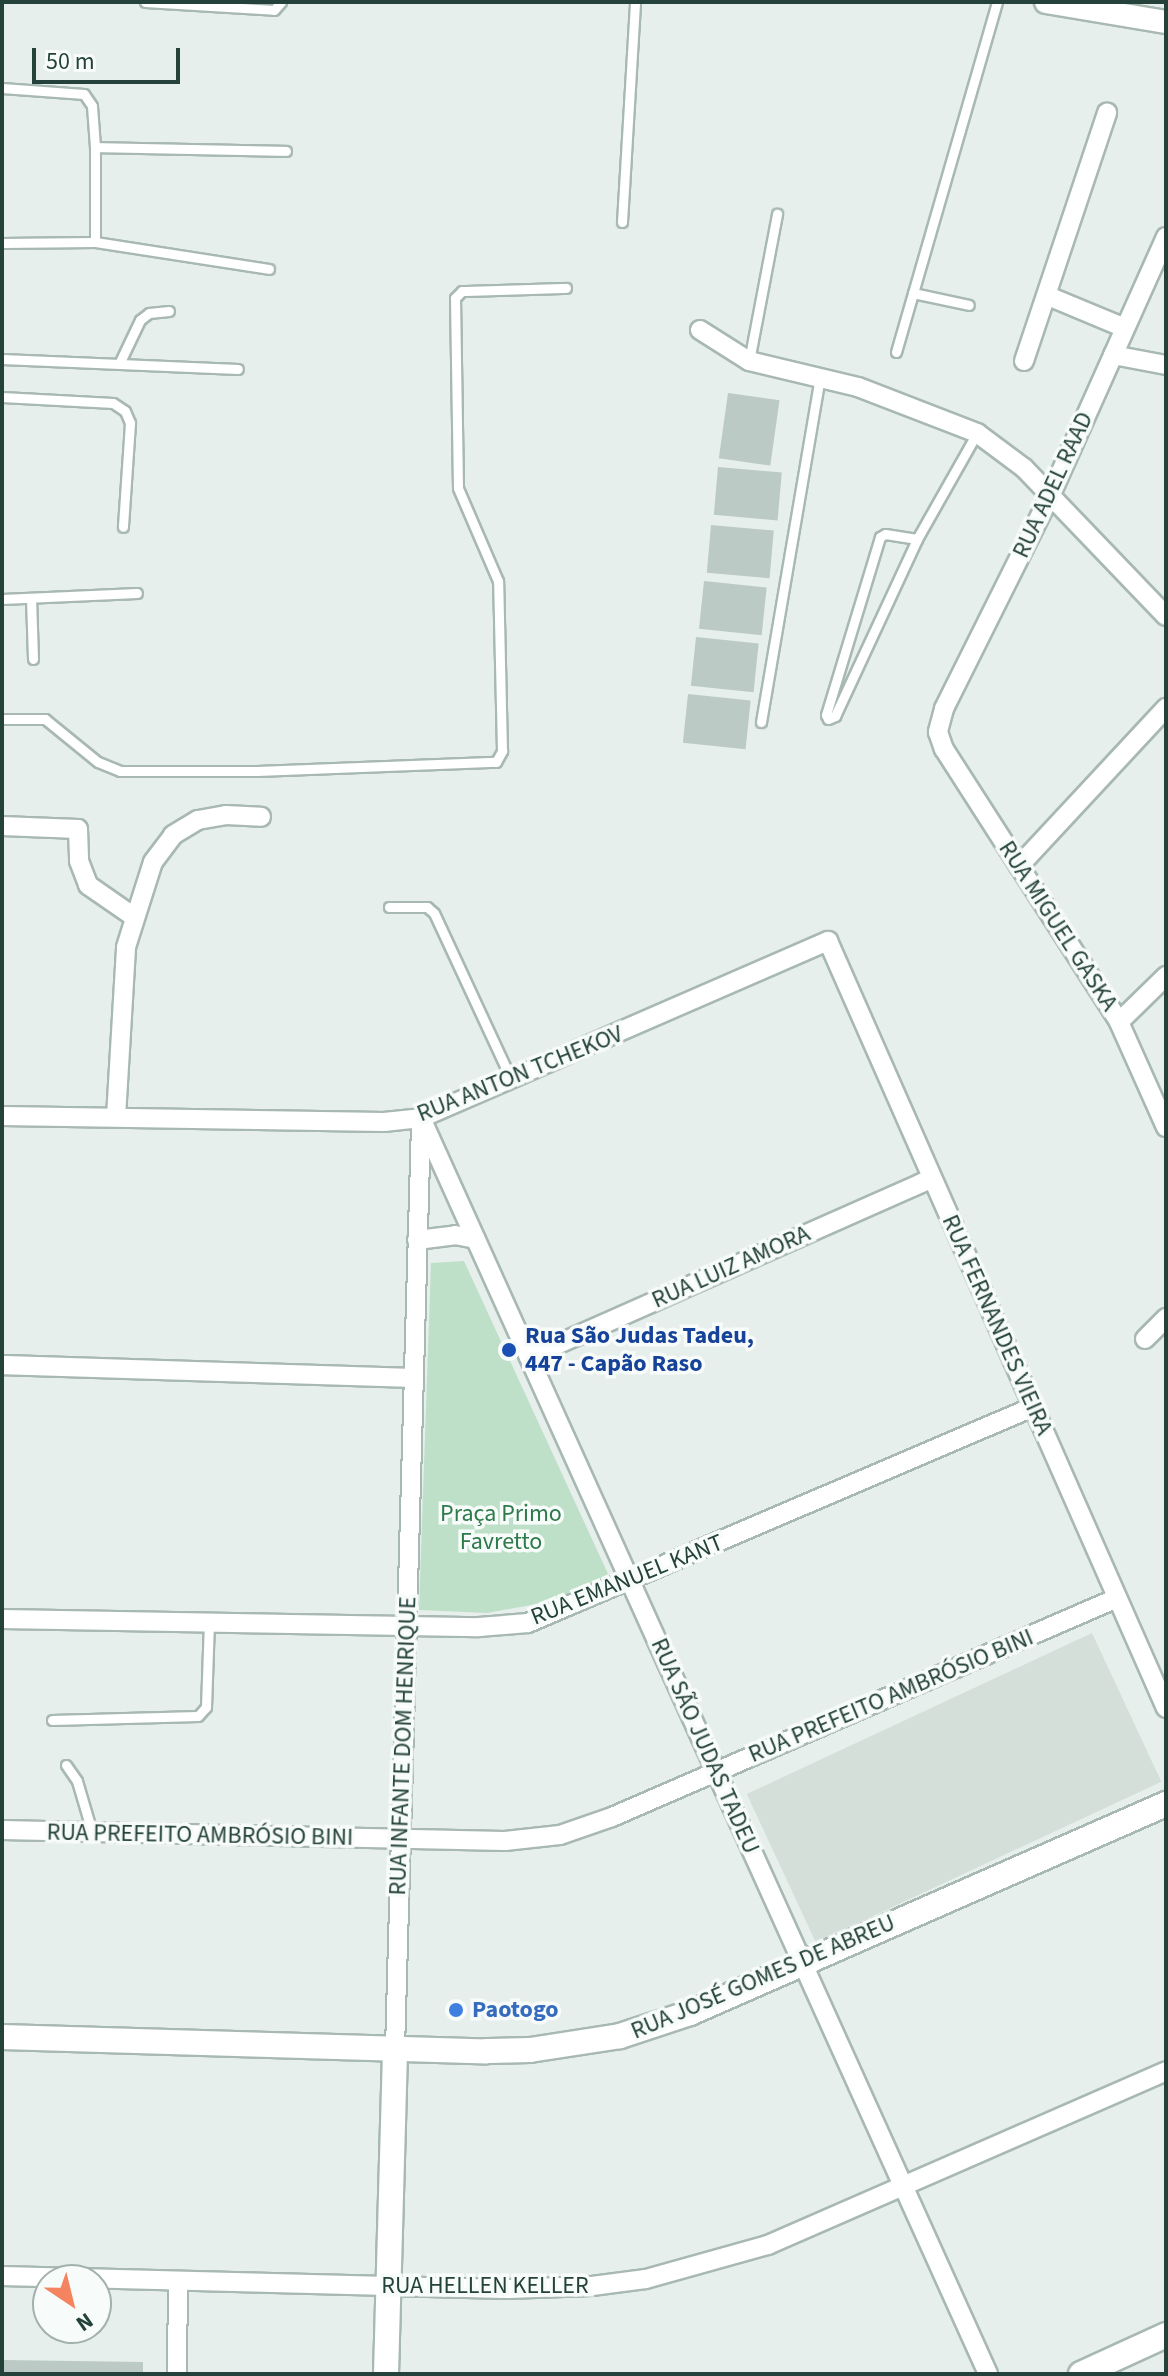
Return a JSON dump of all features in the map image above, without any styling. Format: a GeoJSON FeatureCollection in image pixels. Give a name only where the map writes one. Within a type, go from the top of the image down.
{"type":"FeatureCollection","features":[{"type":"Feature","properties":{"kind":"main road","name":"RUA JOSÉ GOMES DE ABREU"},"geometry":{"type":"LineString","coordinates":[[2,2037],[530,2050],[620,2036],[657,2026],[1166,1804]]}},
{"type":"Feature","properties":{"kind":"main road","name":"RUA INFANTE DOM HENRIQUE"},"geometry":{"type":"LineString","coordinates":[[386,2374],[395,2049]]}},
{"type":"Feature","properties":{"kind":"main road"},"geometry":{"type":"LineString","coordinates":[[1081,2374],[1113,2367],[1166,2335]]}},
{"type":"Feature","properties":{"kind":"street"},"geometry":{"type":"LineString","coordinates":[[1047,2],[1166,22]]}},
{"type":"Feature","properties":{"kind":"street"},"geometry":{"type":"LineString","coordinates":[[1024,361],[1107,113]]}},
{"type":"Feature","properties":{"kind":"street","name":"RUA ADEL RAAD"},"geometry":{"type":"LineString","coordinates":[[938,732],[944,709],[1050,496],[1166,237]]}},
{"type":"Feature","properties":{"kind":"street"},"geometry":{"type":"LineString","coordinates":[[1048,296],[1125,328]]}},
{"type":"Feature","properties":{"kind":"street"},"geometry":{"type":"LineString","coordinates":[[700,330],[749,361],[820,377],[902,401],[977,433],[1002,450],[1050,496],[1166,616]]}},
{"type":"Feature","properties":{"kind":"street"},"geometry":{"type":"LineString","coordinates":[[1113,355],[1166,365]]}},
{"type":"Feature","properties":{"kind":"street"},"geometry":{"type":"LineString","coordinates":[[1019,866],[1166,708]]}},
{"type":"Feature","properties":{"kind":"street","name":"RUA MIGUEL GASKA"},"geometry":{"type":"LineString","coordinates":[[938,732],[944,749],[1119,1022],[1166,1127]]}},
{"type":"Feature","properties":{"kind":"street"},"geometry":{"type":"LineString","coordinates":[[116,1117],[123,970],[134,917],[153,862],[173,835],[198,820],[214,816],[261,817]]}},
{"type":"Feature","properties":{"kind":"street"},"geometry":{"type":"LineString","coordinates":[[2,826],[78,829],[79,861],[88,885],[134,917]]}},
{"type":"Feature","properties":{"kind":"street","name":"RUA ANTON TCHEKOV"},"geometry":{"type":"LineString","coordinates":[[2,1116],[384,1122],[421,1118],[828,941]]}},
{"type":"Feature","properties":{"kind":"street","name":"RUA FERNANDES VIEIRA"},"geometry":{"type":"LineString","coordinates":[[828,941],[1166,1708]]}},
{"type":"Feature","properties":{"kind":"street"},"geometry":{"type":"LineString","coordinates":[[1119,1022],[1166,976]]}},
{"type":"Feature","properties":{"kind":"street","name":"RUA SÃO JUDAS TADEU"},"geometry":{"type":"LineString","coordinates":[[421,1118],[988,2374]]}},
{"type":"Feature","properties":{"kind":"street","name":"RUA INFANTE DOM HENRIQUE"},"geometry":{"type":"LineString","coordinates":[[395,2049],[421,1118]]}},
{"type":"Feature","properties":{"kind":"street","name":"RUA LUIZ AMORA"},"geometry":{"type":"LineString","coordinates":[[529,1357],[932,1178]]}},
{"type":"Feature","properties":{"kind":"street"},"geometry":{"type":"LineString","coordinates":[[417,1240],[455,1235],[476,1239]]}},
{"type":"Feature","properties":{"kind":"street"},"geometry":{"type":"LineString","coordinates":[[1145,1339],[1166,1318]]}},
{"type":"Feature","properties":{"kind":"street"},"geometry":{"type":"LineString","coordinates":[[2,1365],[413,1378]]}},
{"type":"Feature","properties":{"kind":"street","name":"RUA EMANUEL KANT"},"geometry":{"type":"LineString","coordinates":[[2,1619],[504,1627],[528,1623],[1033,1407]]}},
{"type":"Feature","properties":{"kind":"street","name":"RUA PREFEITO AMBRÓSIO BINI"},"geometry":{"type":"LineString","coordinates":[[2,1830],[505,1841],[560,1835],[716,1772],[1117,1598]]}},
{"type":"Feature","properties":{"kind":"street","name":"RUA HELLEN KELLER"},"geometry":{"type":"LineString","coordinates":[[2,2276],[545,2289],[646,2279],[768,2245],[1166,2071]]}},
{"type":"Feature","properties":{"kind":"street"},"geometry":{"type":"LineString","coordinates":[[177,2374],[178,2281]]}},
{"type":"Feature","properties":{"kind":"lane"},"geometry":{"type":"LineString","coordinates":[[145,2],[274,10],[281,2]]}},
{"type":"Feature","properties":{"kind":"lane"},"geometry":{"type":"LineString","coordinates":[[622,222],[635,2]]}},
{"type":"Feature","properties":{"kind":"lane"},"geometry":{"type":"LineString","coordinates":[[896,352],[997,2]]}},
{"type":"Feature","properties":{"kind":"lane"},"geometry":{"type":"LineString","coordinates":[[2,88],[84,94],[92,106],[95,242]]}},
{"type":"Feature","properties":{"kind":"lane"},"geometry":{"type":"LineString","coordinates":[[95,147],[286,151]]}},
{"type":"Feature","properties":{"kind":"lane"},"geometry":{"type":"LineString","coordinates":[[749,361],[777,214]]}},
{"type":"Feature","properties":{"kind":"lane"},"geometry":{"type":"LineString","coordinates":[[2,243],[95,242],[269,269]]}},
{"type":"Feature","properties":{"kind":"lane"},"geometry":{"type":"LineString","coordinates":[[2,719],[45,719],[98,762],[120,771],[257,771],[496,762],[502,751],[498,581],[458,488],[455,298],[462,291],[566,288]]}},
{"type":"Feature","properties":{"kind":"lane"},"geometry":{"type":"LineString","coordinates":[[913,293],[969,305]]}},
{"type":"Feature","properties":{"kind":"lane"},"geometry":{"type":"LineString","coordinates":[[119,364],[140,320],[149,313],[169,311]]}},
{"type":"Feature","properties":{"kind":"lane"},"geometry":{"type":"LineString","coordinates":[[2,359],[238,369]]}},
{"type":"Feature","properties":{"kind":"lane"},"geometry":{"type":"LineString","coordinates":[[761,722],[820,377]]}},
{"type":"Feature","properties":{"kind":"lane"},"geometry":{"type":"LineString","coordinates":[[2,397],[113,403],[125,411],[130,423],[123,527]]}},
{"type":"Feature","properties":{"kind":"lane"},"geometry":{"type":"LineString","coordinates":[[917,539],[885,534],[880,537],[826,715],[828,719],[835,716],[917,539],[977,433]]}},
{"type":"Feature","properties":{"kind":"lane"},"geometry":{"type":"LineString","coordinates":[[2,599],[137,593]]}},
{"type":"Feature","properties":{"kind":"lane"},"geometry":{"type":"LineString","coordinates":[[31,598],[33,659]]}},
{"type":"Feature","properties":{"kind":"lane"},"geometry":{"type":"LineString","coordinates":[[389,907],[427,907],[434,913],[512,1081]]}},
{"type":"Feature","properties":{"kind":"lane"},"geometry":{"type":"LineString","coordinates":[[52,1720],[198,1716],[206,1707],[209,1623]]}},
{"type":"Feature","properties":{"kind":"lane"},"geometry":{"type":"LineString","coordinates":[[66,1765],[77,1781],[92,1832]]}},
{"type":"Feature","properties":{"kind":"shaded area"},"geometry":{"type":"Polygon","coordinates":[[[1092,1633],[1161,1782],[816,1943],[747,1794],[1092,1633]]]}},
{"type":"Feature","properties":{"kind":"green space","name":"Praça Primo Favretto"},"geometry":{"type":"Polygon","coordinates":[[[464,1261],[609,1576],[548,1602],[487,1613],[419,1610],[431,1263],[464,1261]]]}},
{"type":"Feature","properties":{"kind":"building"},"geometry":{"type":"Polygon","coordinates":[[[728,393],[779,400],[770,466],[719,458],[728,393]]]}},
{"type":"Feature","properties":{"kind":"building"},"geometry":{"type":"Polygon","coordinates":[[[718,467],[782,473],[778,520],[714,515],[718,467]]]}},
{"type":"Feature","properties":{"kind":"building"},"geometry":{"type":"Polygon","coordinates":[[[711,525],[774,530],[770,578],[707,573],[711,525]]]}},
{"type":"Feature","properties":{"kind":"building"},"geometry":{"type":"Polygon","coordinates":[[[704,581],[767,588],[762,635],[699,629],[704,581]]]}},
{"type":"Feature","properties":{"kind":"building"},"geometry":{"type":"Polygon","coordinates":[[[696,637],[759,644],[754,692],[691,686],[696,637]]]}},
{"type":"Feature","properties":{"kind":"building"},"geometry":{"type":"Polygon","coordinates":[[[688,694],[751,701],[746,749],[683,743],[688,694]]]}},
{"type":"Feature","properties":{"kind":"building"},"geometry":{"type":"Polygon","coordinates":[[[2,2360],[143,2362],[143,2374],[2,2374],[2,2360]]]}},
{"type":"Feature","properties":{"kind":"place","name":"Rua São Judas Tadeu, 447 - Capão Raso"},"geometry":{"type":"Point","coordinates":[509,1350]}},
{"type":"Feature","properties":{"kind":"place","name":"Paotogo"},"geometry":{"type":"Point","coordinates":[456,2010]}}]}
